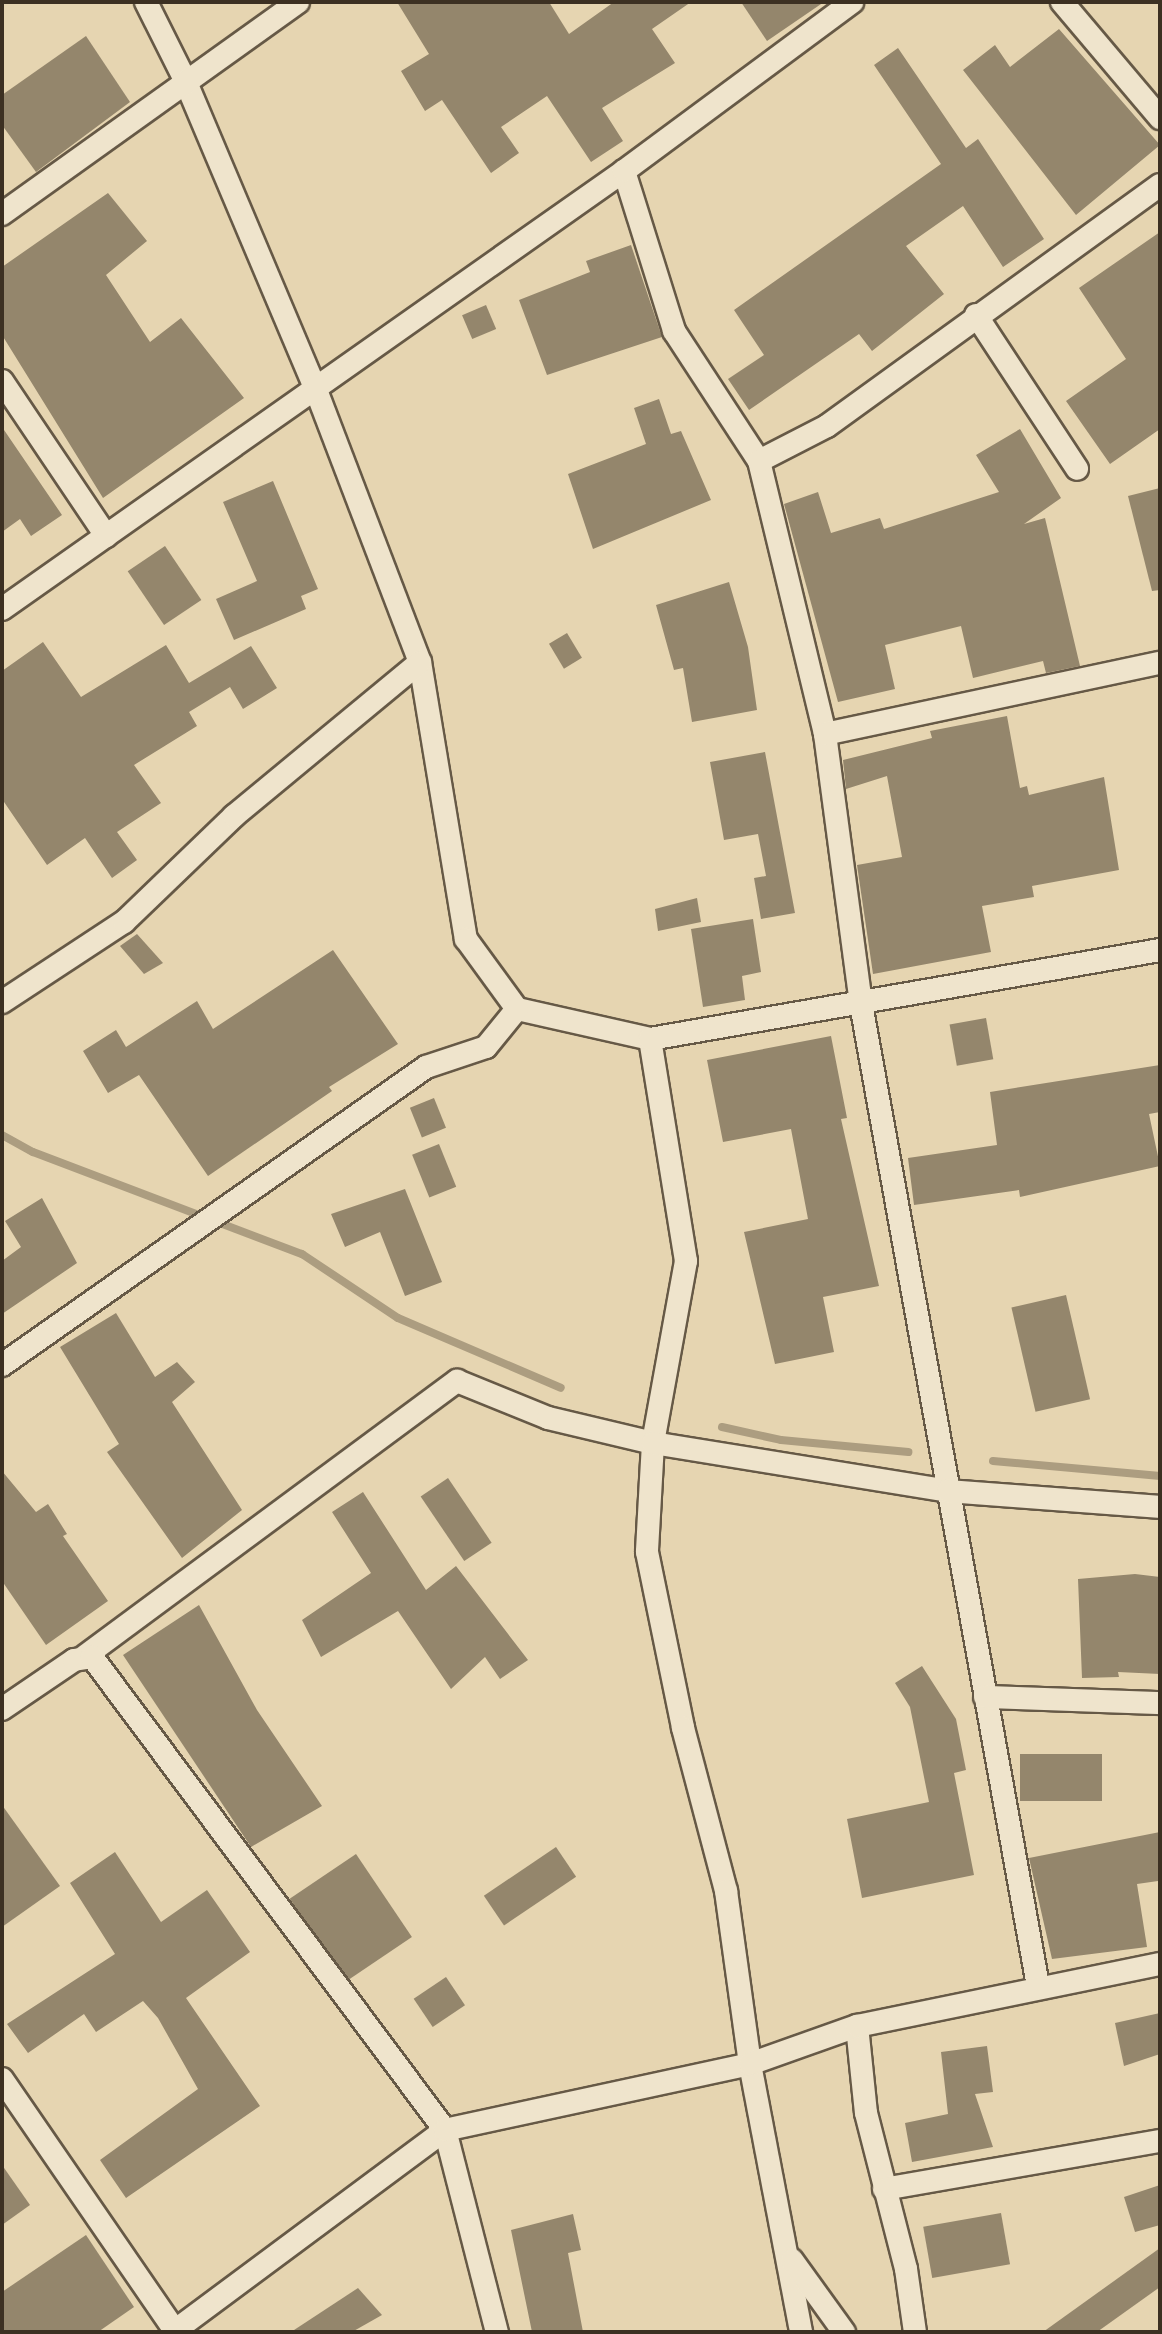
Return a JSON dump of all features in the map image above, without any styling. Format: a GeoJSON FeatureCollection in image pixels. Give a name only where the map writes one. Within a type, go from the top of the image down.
{"type":"FeatureCollection","features":[{"type":"Feature","properties":{"kind":"street"},"geometry":{"type":"LineString","coordinates":[[146,2],[185,80],[316,390],[420,662],[466,939],[517,1009],[650,1039],[1160,950]]}},
{"type":"Feature","properties":{"kind":"street"},"geometry":{"type":"LineString","coordinates":[[2,214],[298,2]]}},
{"type":"Feature","properties":{"kind":"street"},"geometry":{"type":"LineString","coordinates":[[2,609],[624,171],[852,2]]}},
{"type":"Feature","properties":{"kind":"street"},"geometry":{"type":"LineString","coordinates":[[1062,2],[1160,118]]}},
{"type":"Feature","properties":{"kind":"street"},"geometry":{"type":"LineString","coordinates":[[624,171],[674,331],[759,461],[825,734],[861,1004],[1038,1986]]}},
{"type":"Feature","properties":{"kind":"street"},"geometry":{"type":"LineString","coordinates":[[759,461],[827,426],[976,315],[1160,185]]}},
{"type":"Feature","properties":{"kind":"street"},"geometry":{"type":"LineString","coordinates":[[976,315],[1077,469]]}},
{"type":"Feature","properties":{"kind":"street"},"geometry":{"type":"LineString","coordinates":[[2,381],[106,536]]}},
{"type":"Feature","properties":{"kind":"street"},"geometry":{"type":"LineString","coordinates":[[2,1002],[124,922],[234,816],[420,662]]}},
{"type":"Feature","properties":{"kind":"street"},"geometry":{"type":"LineString","coordinates":[[825,734],[1160,663]]}},
{"type":"Feature","properties":{"kind":"street"},"geometry":{"type":"LineString","coordinates":[[2,1365],[426,1067],[486,1047],[517,1009]]}},
{"type":"Feature","properties":{"kind":"street"},"geometry":{"type":"LineString","coordinates":[[650,1039],[686,1261],[653,1443],[647,1552],[683,1728],[726,1891],[750,2064],[789,2255],[801,2332]]}},
{"type":"Feature","properties":{"kind":"street"},"geometry":{"type":"LineString","coordinates":[[2,1709],[85,1656],[457,1381],[548,1418],[653,1443],[948,1491],[1160,1507]]}},
{"type":"Feature","properties":{"kind":"street"},"geometry":{"type":"LineString","coordinates":[[85,1656],[92,1657],[445,2130],[497,2332]]}},
{"type":"Feature","properties":{"kind":"street"},"geometry":{"type":"LineString","coordinates":[[985,1697],[1160,1703]]}},
{"type":"Feature","properties":{"kind":"street"},"geometry":{"type":"LineString","coordinates":[[4,2084],[175,2332],[445,2130],[750,2064],[857,2026],[1038,1986],[1160,1964]]}},
{"type":"Feature","properties":{"kind":"street"},"geometry":{"type":"LineString","coordinates":[[857,2026],[866,2113],[906,2269],[915,2332]]}},
{"type":"Feature","properties":{"kind":"street"},"geometry":{"type":"LineString","coordinates":[[884,2189],[1160,2141]]}},
{"type":"Feature","properties":{"kind":"street"},"geometry":{"type":"LineString","coordinates":[[789,2255],[844,2332]]}},
{"type":"Feature","properties":{"kind":"building"},"geometry":{"type":"Polygon","coordinates":[[[397,2],[549,2],[569,34],[614,2],[691,2],[652,29],[675,63],[602,108],[623,141],[591,162],[547,96],[501,127],[519,153],[491,173],[442,100],[425,111],[401,71],[429,54],[397,2]]]}},
{"type":"Feature","properties":{"kind":"building"},"geometry":{"type":"Polygon","coordinates":[[[741,2],[824,2],[767,41],[741,2]]]}},
{"type":"Feature","properties":{"kind":"building"},"geometry":{"type":"Polygon","coordinates":[[[1059,29],[1160,145],[1076,215],[963,70],[995,45],[1010,67],[1059,29]]]}},
{"type":"Feature","properties":{"kind":"building"},"geometry":{"type":"Polygon","coordinates":[[[86,36],[130,102],[36,172],[2,125],[2,95],[86,36]]]}},
{"type":"Feature","properties":{"kind":"building"},"geometry":{"type":"Polygon","coordinates":[[[898,48],[966,148],[978,139],[1044,239],[1003,267],[963,206],[906,246],[944,294],[872,351],[859,334],[749,410],[728,379],[764,355],[734,310],[941,164],[874,65],[898,48]]]}},
{"type":"Feature","properties":{"kind":"building"},"geometry":{"type":"Polygon","coordinates":[[[108,193],[147,241],[106,275],[150,342],[181,318],[244,398],[103,498],[2,335],[2,267],[108,193]]]}},
{"type":"Feature","properties":{"kind":"building"},"geometry":{"type":"Polygon","coordinates":[[[1160,232],[1160,429],[1110,464],[1066,401],[1126,359],[1079,288],[1160,232]]]}},
{"type":"Feature","properties":{"kind":"building"},"geometry":{"type":"Polygon","coordinates":[[[631,245],[662,337],[547,375],[519,300],[590,272],[586,261],[631,245]]]}},
{"type":"Feature","properties":{"kind":"building"},"geometry":{"type":"Polygon","coordinates":[[[486,305],[496,329],[472,339],[462,315],[486,305]]]}},
{"type":"Feature","properties":{"kind":"building"},"geometry":{"type":"Polygon","coordinates":[[[659,399],[671,434],[681,431],[711,500],[593,549],[568,474],[646,444],[634,408],[659,399]]]}},
{"type":"Feature","properties":{"kind":"building"},"geometry":{"type":"Polygon","coordinates":[[[2,427],[62,515],[31,536],[20,519],[2,532],[2,427]]]}},
{"type":"Feature","properties":{"kind":"building"},"geometry":{"type":"Polygon","coordinates":[[[1020,429],[1061,498],[1024,524],[1045,518],[1080,666],[1046,673],[1043,661],[973,678],[961,626],[885,645],[895,689],[838,702],[784,504],[818,492],[831,533],[880,518],[884,529],[999,492],[976,455],[1020,429]]]}},
{"type":"Feature","properties":{"kind":"building"},"geometry":{"type":"Polygon","coordinates":[[[273,481],[318,589],[301,596],[306,609],[234,640],[216,599],[257,581],[223,502],[273,481]]]}},
{"type":"Feature","properties":{"kind":"building"},"geometry":{"type":"Polygon","coordinates":[[[1160,488],[1160,590],[1152,591],[1128,496],[1160,488]]]}},
{"type":"Feature","properties":{"kind":"building"},"geometry":{"type":"Polygon","coordinates":[[[165,546],[201,600],[164,625],[128,571],[165,546]]]}},
{"type":"Feature","properties":{"kind":"building"},"geometry":{"type":"Polygon","coordinates":[[[729,582],[748,647],[757,710],[692,722],[683,668],[674,670],[656,605],[729,582]]]}},
{"type":"Feature","properties":{"kind":"building"},"geometry":{"type":"Polygon","coordinates":[[[567,633],[582,658],[564,669],[549,644],[567,633]]]}},
{"type":"Feature","properties":{"kind":"building"},"geometry":{"type":"Polygon","coordinates":[[[43,642],[81,697],[166,645],[189,683],[251,646],[277,688],[243,709],[230,687],[189,712],[197,726],[134,765],[161,803],[117,832],[137,860],[112,878],[85,838],[47,865],[2,799],[2,671],[43,642]]]}},
{"type":"Feature","properties":{"kind":"building"},"geometry":{"type":"Polygon","coordinates":[[[1007,716],[1020,788],[1027,786],[1029,795],[1104,777],[1119,870],[1032,886],[1034,897],[982,906],[991,952],[873,974],[857,865],[902,857],[887,776],[846,789],[843,760],[932,738],[930,731],[1007,716]]]}},
{"type":"Feature","properties":{"kind":"building"},"geometry":{"type":"Polygon","coordinates":[[[765,752],[795,913],[761,919],[754,878],[766,876],[758,834],[724,840],[710,762],[765,752]]]}},
{"type":"Feature","properties":{"kind":"building"},"geometry":{"type":"Polygon","coordinates":[[[697,898],[701,922],[658,931],[655,909],[697,898]]]}},
{"type":"Feature","properties":{"kind":"building"},"geometry":{"type":"Polygon","coordinates":[[[753,919],[761,972],[742,976],[745,1000],[703,1007],[691,929],[753,919]]]}},
{"type":"Feature","properties":{"kind":"building"},"geometry":{"type":"Polygon","coordinates":[[[137,934],[163,963],[144,974],[120,946],[137,934]]]}},
{"type":"Feature","properties":{"kind":"building"},"geometry":{"type":"Polygon","coordinates":[[[333,950],[398,1044],[329,1087],[332,1091],[208,1176],[139,1075],[108,1093],[83,1051],[116,1030],[126,1047],[197,1001],[213,1029],[333,950]]]}},
{"type":"Feature","properties":{"kind":"building"},"geometry":{"type":"Polygon","coordinates":[[[986,1018],[993,1059],[957,1066],[950,1024],[986,1018]]]}},
{"type":"Feature","properties":{"kind":"building"},"geometry":{"type":"Polygon","coordinates":[[[831,1036],[847,1118],[841,1119],[879,1286],[823,1297],[834,1352],[775,1364],[744,1232],[808,1219],[791,1129],[723,1142],[707,1060],[831,1036]]]}},
{"type":"Feature","properties":{"kind":"building"},"geometry":{"type":"Polygon","coordinates":[[[1160,1065],[1160,1112],[1149,1114],[1160,1166],[1020,1197],[1019,1190],[914,1205],[908,1158],[997,1145],[990,1092],[1160,1065]]]}},
{"type":"Feature","properties":{"kind":"building"},"geometry":{"type":"Polygon","coordinates":[[[434,1098],[446,1128],[422,1137],[410,1108],[434,1098]]]}},
{"type":"Feature","properties":{"kind":"building"},"geometry":{"type":"Polygon","coordinates":[[[439,1144],[456,1187],[429,1198],[412,1155],[439,1144]]]}},
{"type":"Feature","properties":{"kind":"building"},"geometry":{"type":"Polygon","coordinates":[[[405,1189],[442,1282],[405,1296],[380,1232],[345,1247],[331,1214],[405,1189]]]}},
{"type":"Feature","properties":{"kind":"building"},"geometry":{"type":"Polygon","coordinates":[[[42,1198],[77,1263],[2,1314],[2,1261],[21,1247],[5,1221],[42,1198]]]}},
{"type":"Feature","properties":{"kind":"building"},"geometry":{"type":"Polygon","coordinates":[[[1066,1295],[1090,1399],[1036,1412],[1011,1308],[1066,1295]]]}},
{"type":"Feature","properties":{"kind":"building"},"geometry":{"type":"Polygon","coordinates":[[[116,1313],[155,1377],[177,1362],[195,1382],[172,1402],[242,1510],[182,1558],[107,1452],[119,1444],[60,1347],[116,1313]]]}},
{"type":"Feature","properties":{"kind":"building"},"geometry":{"type":"Polygon","coordinates":[[[2,1471],[36,1512],[48,1504],[67,1534],[63,1536],[108,1601],[46,1645],[2,1581],[2,1471]]]}},
{"type":"Feature","properties":{"kind":"building"},"geometry":{"type":"Polygon","coordinates":[[[448,1478],[492,1543],[464,1561],[421,1496],[448,1478]]]}},
{"type":"Feature","properties":{"kind":"building"},"geometry":{"type":"Polygon","coordinates":[[[363,1492],[426,1590],[456,1566],[528,1660],[500,1679],[485,1657],[451,1689],[398,1611],[321,1657],[302,1620],[371,1573],[332,1512],[363,1492]]]}},
{"type":"Feature","properties":{"kind":"building"},"geometry":{"type":"Polygon","coordinates":[[[1135,1574],[1160,1577],[1160,1674],[1118,1672],[1119,1677],[1082,1678],[1078,1579],[1135,1574]]]}},
{"type":"Feature","properties":{"kind":"building"},"geometry":{"type":"Polygon","coordinates":[[[199,1605],[257,1710],[322,1806],[251,1847],[123,1655],[199,1605]]]}},
{"type":"Feature","properties":{"kind":"building"},"geometry":{"type":"Polygon","coordinates":[[[922,1666],[956,1719],[966,1770],[954,1773],[974,1875],[862,1898],[847,1819],[929,1802],[910,1707],[895,1683],[922,1666]]]}},
{"type":"Feature","properties":{"kind":"building"},"geometry":{"type":"Polygon","coordinates":[[[1020,1754],[1102,1754],[1102,1801],[1020,1801],[1020,1754]]]}},
{"type":"Feature","properties":{"kind":"building"},"geometry":{"type":"Polygon","coordinates":[[[2,1805],[60,1886],[2,1927],[2,1805]]]}},
{"type":"Feature","properties":{"kind":"building"},"geometry":{"type":"Polygon","coordinates":[[[1160,1832],[1158,1881],[1137,1884],[1147,1947],[1052,1959],[1029,1858],[1160,1832]]]}},
{"type":"Feature","properties":{"kind":"building"},"geometry":{"type":"Polygon","coordinates":[[[556,1847],[576,1877],[504,1925],[484,1896],[556,1847]]]}},
{"type":"Feature","properties":{"kind":"building"},"geometry":{"type":"Polygon","coordinates":[[[115,1852],[161,1922],[207,1890],[250,1952],[186,1998],[260,2106],[126,2198],[100,2160],[198,2089],[158,2018],[143,2001],[96,2032],[84,2014],[28,2053],[7,2024],[115,1954],[70,1883],[115,1852]]]}},
{"type":"Feature","properties":{"kind":"building"},"geometry":{"type":"Polygon","coordinates":[[[356,1854],[412,1937],[346,1982],[290,1899],[356,1854]]]}},
{"type":"Feature","properties":{"kind":"building"},"geometry":{"type":"Polygon","coordinates":[[[446,1977],[465,2005],[433,2027],[414,1999],[446,1977]]]}},
{"type":"Feature","properties":{"kind":"building"},"geometry":{"type":"Polygon","coordinates":[[[1160,2013],[1160,2054],[1124,2066],[1115,2023],[1160,2013]]]}},
{"type":"Feature","properties":{"kind":"building"},"geometry":{"type":"Polygon","coordinates":[[[987,2046],[993,2092],[975,2094],[993,2147],[912,2162],[905,2123],[948,2114],[941,2052],[987,2046]]]}},
{"type":"Feature","properties":{"kind":"building"},"geometry":{"type":"Polygon","coordinates":[[[2,2165],[30,2205],[2,2225],[2,2165]]]}},
{"type":"Feature","properties":{"kind":"building"},"geometry":{"type":"Polygon","coordinates":[[[1160,2185],[1160,2225],[1135,2232],[1124,2197],[1160,2185]]]}},
{"type":"Feature","properties":{"kind":"building"},"geometry":{"type":"Polygon","coordinates":[[[1001,2213],[1010,2264],[932,2278],[923,2227],[1001,2213]]]}},
{"type":"Feature","properties":{"kind":"building"},"geometry":{"type":"Polygon","coordinates":[[[573,2214],[581,2250],[568,2253],[583,2332],[532,2332],[511,2230],[573,2214]]]}},
{"type":"Feature","properties":{"kind":"building"},"geometry":{"type":"Polygon","coordinates":[[[86,2235],[134,2307],[98,2332],[2,2332],[2,2292],[86,2235]]]}},
{"type":"Feature","properties":{"kind":"building"},"geometry":{"type":"Polygon","coordinates":[[[1160,2248],[1160,2287],[1097,2332],[1043,2332],[1160,2248]]]}},
{"type":"Feature","properties":{"kind":"building"},"geometry":{"type":"Polygon","coordinates":[[[358,2288],[382,2315],[352,2332],[291,2332],[358,2288]]]}},
{"type":"Feature","properties":{"kind":"waterway"},"geometry":{"type":"LineString","coordinates":[[2,1135],[33,1152],[302,1254],[398,1318],[561,1388]]}},
{"type":"Feature","properties":{"kind":"waterway"},"geometry":{"type":"LineString","coordinates":[[722,1427],[781,1440],[908,1452]]}},
{"type":"Feature","properties":{"kind":"waterway"},"geometry":{"type":"LineString","coordinates":[[993,1461],[1160,1476]]}}]}
